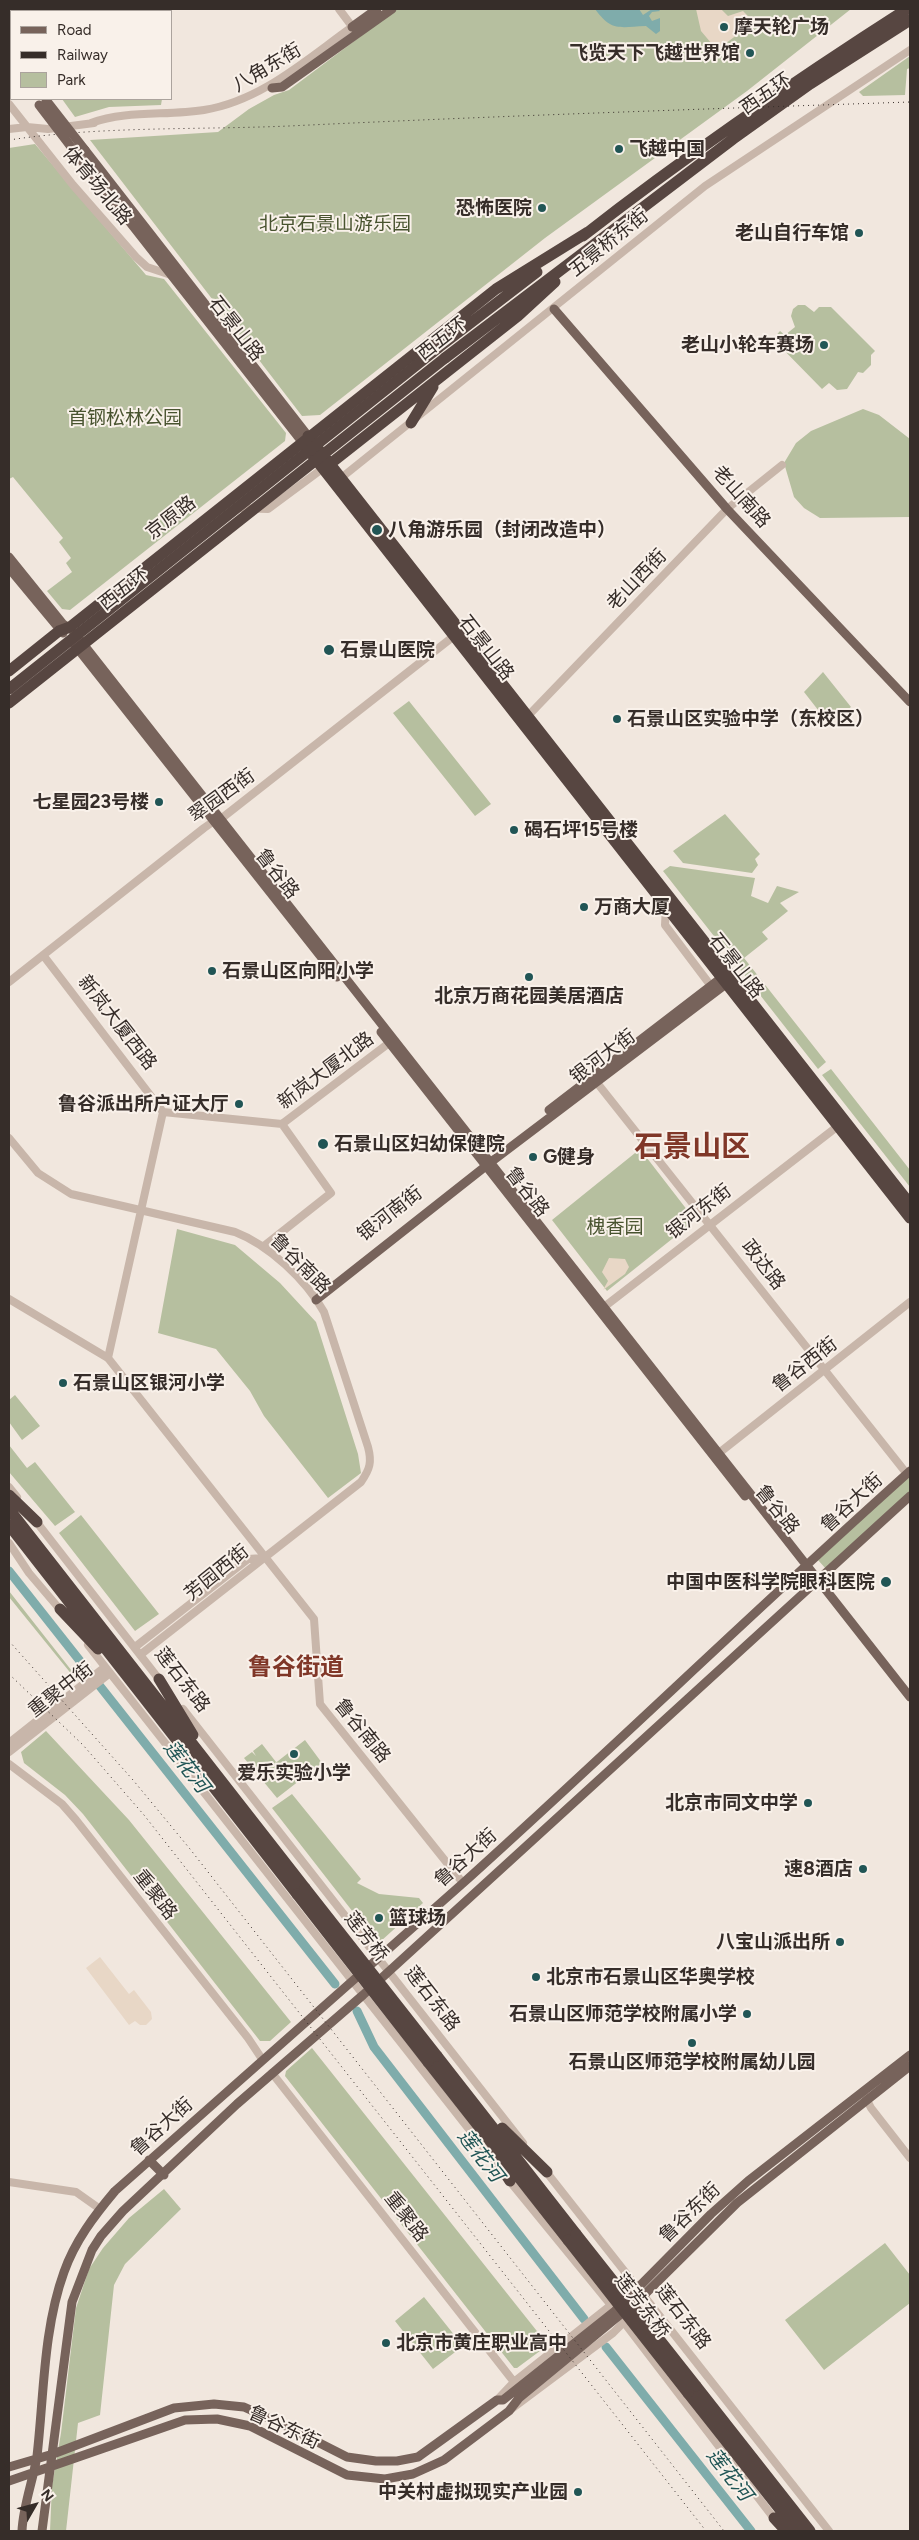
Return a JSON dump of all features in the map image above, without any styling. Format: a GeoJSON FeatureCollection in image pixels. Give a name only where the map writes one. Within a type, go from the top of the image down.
{"type":"FeatureCollection","features":[{"type":"Feature","properties":{"kind":"highway","name":"西五环"},"geometry":{"type":"LineString","coordinates":[[9,689],[438,348],[588,232],[733,124],[804,75],[907,9]]}},
{"type":"Feature","properties":{"kind":"highway","name":"西五环"},"geometry":{"type":"LineString","coordinates":[[9,703],[445,358],[610,232],[772,111],[910,20]]}},
{"type":"Feature","properties":{"kind":"highway"},"geometry":{"type":"LineString","coordinates":[[304,439],[496,289],[588,232]]}},
{"type":"Feature","properties":{"kind":"highway"},"geometry":{"type":"LineString","coordinates":[[326,466],[518,316],[610,232]]}},
{"type":"Feature","properties":{"kind":"highway"},"geometry":{"type":"LineString","coordinates":[[411,423],[437,380]]}},
{"type":"Feature","properties":{"kind":"highway","name":"石景山路"},"geometry":{"type":"LineString","coordinates":[[304,439],[454,636],[525,719],[728,978],[910,1204]]}},
{"type":"Feature","properties":{"kind":"highway","name":"京原路"},"geometry":{"type":"LineString","coordinates":[[64,627],[220,508],[304,439]]}},
{"type":"Feature","properties":{"kind":"highway","name":"京原路"},"geometry":{"type":"LineString","coordinates":[[9,671],[304,439]]}},
{"type":"Feature","properties":{"kind":"highway","name":"石景山路"},"geometry":{"type":"LineString","coordinates":[[326,466],[341,478],[666,906],[728,978],[838,1126],[910,1218]]}},
{"type":"Feature","properties":{"kind":"highway"},"geometry":{"type":"LineString","coordinates":[[9,1495],[37,1522]]}},
{"type":"Feature","properties":{"kind":"highway","name":"莲石东路"},"geometry":{"type":"LineString","coordinates":[[9,1509],[222,1781],[301,1891]]}},
{"type":"Feature","properties":{"kind":"highway"},"geometry":{"type":"LineString","coordinates":[[9,1525],[142,1695],[301,1891]]}},
{"type":"Feature","properties":{"kind":"highway"},"geometry":{"type":"LineString","coordinates":[[60,1609],[142,1695]]}},
{"type":"Feature","properties":{"kind":"highway"},"geometry":{"type":"LineString","coordinates":[[159,1679],[222,1781]]}},
{"type":"Feature","properties":{"kind":"highway","name":"莲芳桥"},"geometry":{"type":"LineString","coordinates":[[301,1891],[466,2100]]}},
{"type":"Feature","properties":{"kind":"highway"},"geometry":{"type":"LineString","coordinates":[[466,2100],[547,2172]]}},
{"type":"Feature","properties":{"kind":"highway"},"geometry":{"type":"LineString","coordinates":[[466,2100],[510,2181]]}},
{"type":"Feature","properties":{"kind":"highway","name":"莲芳东桥"},"geometry":{"type":"LineString","coordinates":[[466,2100],[692,2390]]}},
{"type":"Feature","properties":{"kind":"highway"},"geometry":{"type":"LineString","coordinates":[[692,2390],[797,2531]]}},
{"type":"Feature","properties":{"kind":"highway"},"geometry":{"type":"LineString","coordinates":[[692,2390],[810,2531]]}},
{"type":"Feature","properties":{"kind":"highway"},"geometry":{"type":"LineString","coordinates":[[774,2518],[784,2531]]}},
{"type":"Feature","properties":{"kind":"main road","name":"八角东街"},"geometry":{"type":"LineString","coordinates":[[355,30],[377,9]]}},
{"type":"Feature","properties":{"kind":"main road","name":"八角东街"},"geometry":{"type":"LineString","coordinates":[[272,88],[385,9]]}},
{"type":"Feature","properties":{"kind":"main road"},"geometry":{"type":"LineString","coordinates":[[355,30],[392,9]]}},
{"type":"Feature","properties":{"kind":"main road","name":"石景山路"},"geometry":{"type":"LineString","coordinates":[[41,101],[304,439]]}},
{"type":"Feature","properties":{"kind":"main road","name":"石景山路"},"geometry":{"type":"LineString","coordinates":[[82,153],[171,275],[304,439]]}},
{"type":"Feature","properties":{"kind":"main road","name":"老山南路"},"geometry":{"type":"LineString","coordinates":[[554,309],[727,508],[910,702]]}},
{"type":"Feature","properties":{"kind":"main road"},"geometry":{"type":"LineString","coordinates":[[9,557],[64,627]]}},
{"type":"Feature","properties":{"kind":"main road"},"geometry":{"type":"LineString","coordinates":[[9,568],[64,627]]}},
{"type":"Feature","properties":{"kind":"main road","name":"鲁谷路"},"geometry":{"type":"LineString","coordinates":[[64,627],[66,635],[83,653],[218,819],[816,1582],[910,1706]]}},
{"type":"Feature","properties":{"kind":"main road","name":"鲁谷路"},"geometry":{"type":"LineString","coordinates":[[218,819],[389,1043],[604,1307],[719,1453],[805,1568]]}},
{"type":"Feature","properties":{"kind":"main road","name":"银河大街"},"geometry":{"type":"LineString","coordinates":[[595,1080],[711,986],[728,978]]}},
{"type":"Feature","properties":{"kind":"main road","name":"银河大街"},"geometry":{"type":"LineString","coordinates":[[487,1162],[728,978]]}},
{"type":"Feature","properties":{"kind":"main road","name":"银河南街"},"geometry":{"type":"LineString","coordinates":[[315,1298],[487,1162]]}},
{"type":"Feature","properties":{"kind":"main road","name":"鲁谷大街"},"geometry":{"type":"LineString","coordinates":[[22,2531],[36,2459],[55,2301],[64,2270],[78,2241],[100,2208],[115,2191],[262,2059],[353,1982],[463,1883],[908,1473]]}},
{"type":"Feature","properties":{"kind":"main road","name":"鲁谷大街"},"geometry":{"type":"LineString","coordinates":[[42,2531],[48,2469],[53,2454],[72,2302],[92,2250],[101,2236],[123,2212],[272,2073],[363,1995],[910,1496]]}},
{"type":"Feature","properties":{"kind":"main road","name":"鲁谷路"},"geometry":{"type":"LineString","coordinates":[[816,1582],[910,1697]]}},
{"type":"Feature","properties":{"kind":"main road"},"geometry":{"type":"LineString","coordinates":[[321,2010],[330,2013],[330,2023]]}},
{"type":"Feature","properties":{"kind":"main road","name":"鲁谷东街"},"geometry":{"type":"LineString","coordinates":[[9,2481],[185,2420],[216,2419],[250,2426],[348,2475],[385,2479],[413,2474],[444,2460],[509,2411],[518,2398],[617,2313],[638,2287],[748,2181],[910,2055]]}},
{"type":"Feature","properties":{"kind":"main road","name":"鲁谷东街"},"geometry":{"type":"LineString","coordinates":[[9,2467],[53,2454],[174,2408],[214,2404],[244,2407],[347,2457],[376,2462],[418,2457],[497,2400],[503,2400],[617,2313],[644,2296],[737,2203],[910,2066]]}},
{"type":"Feature","properties":{"kind":"main road"},"geometry":{"type":"LineString","coordinates":[[150,2160],[164,2175]]}},
{"type":"Feature","properties":{"kind":"street"},"geometry":{"type":"LineString","coordinates":[[339,9],[355,30]]}},
{"type":"Feature","properties":{"kind":"street","name":"八角东街"},"geometry":{"type":"LineString","coordinates":[[91,123],[108,117],[205,110],[228,104],[273,82],[355,30]]}},
{"type":"Feature","properties":{"kind":"street","name":"五景桥东街"},"geometry":{"type":"LineString","coordinates":[[341,478],[705,186],[910,50]]}},
{"type":"Feature","properties":{"kind":"street","name":"八角东街"},"geometry":{"type":"LineString","coordinates":[[9,129],[27,127],[48,129],[91,123],[208,114],[251,99],[272,88]]}},
{"type":"Feature","properties":{"kind":"street","name":"体育场北路"},"geometry":{"type":"LineString","coordinates":[[9,104],[73,185],[136,257],[147,268],[171,275]]}},
{"type":"Feature","properties":{"kind":"street","name":"老山西街"},"geometry":{"type":"LineString","coordinates":[[525,719],[727,508],[782,465]]}},
{"type":"Feature","properties":{"kind":"street"},"geometry":{"type":"LineString","coordinates":[[220,508],[268,509],[326,466]]}},
{"type":"Feature","properties":{"kind":"street","name":"翠园西街"},"geometry":{"type":"LineString","coordinates":[[9,982],[454,636]]}},
{"type":"Feature","properties":{"kind":"street"},"geometry":{"type":"LineString","coordinates":[[666,906],[665,926],[711,986]]}},
{"type":"Feature","properties":{"kind":"street","name":"新岚大厦西路"},"geometry":{"type":"LineString","coordinates":[[43,955],[163,1112]]}},
{"type":"Feature","properties":{"kind":"street","name":"新岚大厦北路"},"geometry":{"type":"LineString","coordinates":[[163,1112],[282,1124],[389,1043]]}},
{"type":"Feature","properties":{"kind":"street","name":"政达路"},"geometry":{"type":"LineString","coordinates":[[595,1080],[824,1370],[908,1473]]}},
{"type":"Feature","properties":{"kind":"street"},"geometry":{"type":"LineString","coordinates":[[108,1358],[139,1211],[163,1112]]}},
{"type":"Feature","properties":{"kind":"street"},"geometry":{"type":"LineString","coordinates":[[264,1246],[332,1193],[282,1124]]}},
{"type":"Feature","properties":{"kind":"street","name":"银河东街"},"geometry":{"type":"LineString","coordinates":[[604,1307],[838,1126]]}},
{"type":"Feature","properties":{"kind":"street","name":"鲁谷南路"},"geometry":{"type":"LineString","coordinates":[[9,1138],[38,1173],[52,1184],[71,1194],[235,1232],[264,1246],[315,1298],[324,1312],[368,1447],[371,1460],[369,1471],[361,1482],[265,1558]]}},
{"type":"Feature","properties":{"kind":"street","name":"鲁谷南路"},"geometry":{"type":"LineString","coordinates":[[9,1299],[108,1358],[314,1619],[320,1704],[463,1883]]}},
{"type":"Feature","properties":{"kind":"street","name":"鲁谷西街"},"geometry":{"type":"LineString","coordinates":[[719,1453],[910,1302]]}},
{"type":"Feature","properties":{"kind":"street","name":"莲石东路"},"geometry":{"type":"LineString","coordinates":[[9,1487],[351,1925],[829,2531]]}},
{"type":"Feature","properties":{"kind":"street"},"geometry":{"type":"LineString","coordinates":[[9,1543],[29,1573],[60,1609],[105,1672],[617,2313],[774,2518]]}},
{"type":"Feature","properties":{"kind":"street","name":"芳园西街"},"geometry":{"type":"LineString","coordinates":[[134,1647],[248,1559],[265,1558]]}},
{"type":"Feature","properties":{"kind":"street","name":"芳园西街"},"geometry":{"type":"LineString","coordinates":[[140,1655],[265,1558]]}},
{"type":"Feature","properties":{"kind":"street","name":"重聚中街"},"geometry":{"type":"LineString","coordinates":[[9,1743],[105,1672]]}},
{"type":"Feature","properties":{"kind":"street","name":"重聚中街"},"geometry":{"type":"LineString","coordinates":[[9,1752],[87,1686]]}},
{"type":"Feature","properties":{"kind":"street","name":"重聚路"},"geometry":{"type":"LineString","coordinates":[[9,1764],[62,1804],[76,1820],[248,2038],[262,2059]]}},
{"type":"Feature","properties":{"kind":"street"},"geometry":{"type":"LineString","coordinates":[[325,1946],[351,1925]]}},
{"type":"Feature","properties":{"kind":"street"},"geometry":{"type":"LineString","coordinates":[[388,2028],[415,2006]]}},
{"type":"Feature","properties":{"kind":"street","name":"重聚路"},"geometry":{"type":"LineString","coordinates":[[272,2073],[514,2382]]}},
{"type":"Feature","properties":{"kind":"street"},"geometry":{"type":"LineString","coordinates":[[863,2092],[866,2101],[910,2158]]}},
{"type":"Feature","properties":{"kind":"street"},"geometry":{"type":"LineString","coordinates":[[9,2182],[76,2192],[100,2208]]}},
{"type":"Feature","properties":{"kind":"street","name":"鲁谷东街"},"geometry":{"type":"LineString","coordinates":[[497,2400],[514,2382],[617,2313]]}},
{"type":"Feature","properties":{"kind":"green space","name":"北京石景山游乐园"},"geometry":{"type":"Polygon","coordinates":[[[397,9],[851,9],[747,91],[545,238],[320,415],[302,416],[90,140],[218,132],[249,109],[274,95],[289,90],[397,9]]]}},
{"type":"Feature","properties":{"kind":"green space"},"geometry":{"type":"Polygon","coordinates":[[[910,56],[910,68],[907,69],[905,95],[863,96],[859,92],[910,56]]]}},
{"type":"Feature","properties":{"kind":"green space"},"geometry":{"type":"Polygon","coordinates":[[[63,100],[162,100],[161,105],[109,107],[75,117],[63,100]]]}},
{"type":"Feature","properties":{"kind":"green space","name":"首钢松林公园"},"geometry":{"type":"Polygon","coordinates":[[[35,144],[146,275],[164,279],[286,433],[285,441],[70,610],[62,609],[47,591],[72,572],[66,563],[71,558],[59,542],[63,538],[13,477],[9,479],[9,148],[35,144]]]}},
{"type":"Feature","properties":{"kind":"green space","name":"老山小轮车赛场"},"geometry":{"type":"Polygon","coordinates":[[[798,305],[805,305],[814,312],[819,307],[831,307],[875,351],[871,355],[871,365],[863,373],[858,372],[847,389],[837,390],[829,383],[822,389],[773,339],[780,331],[785,335],[795,327],[791,316],[793,309],[798,305]]]}},
{"type":"Feature","properties":{"kind":"green space"},"geometry":{"type":"Polygon","coordinates":[[[863,409],[879,415],[910,439],[910,517],[820,518],[804,508],[794,497],[784,463],[796,443],[811,431],[863,409]]]}},
{"type":"Feature","properties":{"kind":"green space"},"geometry":{"type":"Polygon","coordinates":[[[823,672],[851,707],[829,724],[804,692],[823,672]]]}},
{"type":"Feature","properties":{"kind":"green space"},"geometry":{"type":"Polygon","coordinates":[[[409,701],[491,804],[475,816],[393,713],[409,701]]]}},
{"type":"Feature","properties":{"kind":"green space"},"geometry":{"type":"Polygon","coordinates":[[[725,814],[760,854],[755,859],[758,865],[752,873],[683,863],[673,851],[725,814]]]}},
{"type":"Feature","properties":{"kind":"green space"},"geometry":{"type":"Polygon","coordinates":[[[670,866],[755,878],[751,896],[768,903],[777,886],[799,892],[780,903],[788,911],[762,932],[768,939],[744,958],[826,1062],[818,1069],[663,871],[670,866]]]}},
{"type":"Feature","properties":{"kind":"green space"},"geometry":{"type":"Polygon","coordinates":[[[831,1069],[910,1170],[910,1187],[822,1075],[831,1069]]]}},
{"type":"Feature","properties":{"kind":"green space","name":"槐香园"},"geometry":{"type":"Polygon","coordinates":[[[640,1149],[691,1215],[692,1223],[607,1291],[552,1220],[640,1149]]]}},
{"type":"Feature","properties":{"kind":"green space"},"geometry":{"type":"Polygon","coordinates":[[[177,1229],[235,1245],[280,1283],[316,1322],[358,1454],[361,1473],[328,1498],[264,1416],[250,1391],[216,1349],[158,1333],[177,1229]]]}},
{"type":"Feature","properties":{"kind":"green space"},"geometry":{"type":"Polygon","coordinates":[[[15,1395],[40,1426],[22,1440],[9,1422],[9,1400],[15,1395]]]}},
{"type":"Feature","properties":{"kind":"green space"},"geometry":{"type":"Polygon","coordinates":[[[9,1445],[27,1468],[35,1462],[75,1512],[55,1526],[9,1472],[9,1445]]]}},
{"type":"Feature","properties":{"kind":"green space"},"geometry":{"type":"Polygon","coordinates":[[[910,1475],[910,1492],[826,1569],[818,1560],[910,1475]]]}},
{"type":"Feature","properties":{"kind":"green space"},"geometry":{"type":"Polygon","coordinates":[[[81,1515],[159,1614],[135,1631],[59,1533],[81,1515]]]}},
{"type":"Feature","properties":{"kind":"green space"},"geometry":{"type":"Polygon","coordinates":[[[9,1591],[79,1680],[77,1681],[9,1597],[9,1591]]]}},
{"type":"Feature","properties":{"kind":"green space"},"geometry":{"type":"Polygon","coordinates":[[[46,1731],[129,1820],[291,2022],[270,2041],[260,2041],[83,1814],[65,1795],[24,1763],[21,1752],[46,1731]]]}},
{"type":"Feature","properties":{"kind":"green space"},"geometry":{"type":"Polygon","coordinates":[[[305,1740],[322,1763],[277,1798],[244,1758],[252,1752],[256,1756],[253,1751],[262,1744],[276,1762],[260,1775],[305,1740]]]}},
{"type":"Feature","properties":{"kind":"green space"},"geometry":{"type":"Polygon","coordinates":[[[292,1794],[361,1879],[357,1883],[379,1894],[419,1898],[423,1903],[381,1941],[374,1939],[272,1808],[292,1794]]]}},
{"type":"Feature","properties":{"kind":"green space"},"geometry":{"type":"Polygon","coordinates":[[[312,2048],[548,2345],[517,2368],[514,2368],[285,2076],[286,2071],[312,2048]]]}},
{"type":"Feature","properties":{"kind":"green space"},"geometry":{"type":"Polygon","coordinates":[[[164,2189],[181,2209],[125,2264],[114,2285],[100,2415],[78,2423],[66,2531],[50,2531],[52,2486],[61,2433],[76,2308],[89,2269],[103,2248],[129,2218],[164,2189]]]}},
{"type":"Feature","properties":{"kind":"green space"},"geometry":{"type":"Polygon","coordinates":[[[885,2243],[910,2275],[910,2303],[824,2370],[785,2320],[885,2243]]]}},
{"type":"Feature","properties":{"kind":"green space"},"geometry":{"type":"Polygon","coordinates":[[[424,2297],[463,2346],[433,2369],[395,2321],[424,2297]]]}},
{"type":"Feature","properties":{"kind":"shaded area","name":"摩天轮广场"},"geometry":{"type":"Polygon","coordinates":[[[696,9],[721,9],[728,16],[743,11],[754,22],[717,50],[701,31],[696,9]]]}},
{"type":"Feature","properties":{"kind":"shaded area"},"geometry":{"type":"Polygon","coordinates":[[[609,1258],[625,1259],[629,1267],[625,1274],[603,1290],[608,1281],[602,1272],[609,1258]]]}},
{"type":"Feature","properties":{"kind":"shaded area"},"geometry":{"type":"Polygon","coordinates":[[[100,1957],[129,1994],[134,1990],[151,2012],[152,2019],[146,2025],[140,2025],[135,2021],[129,2025],[86,1968],[100,1957]]]}},
{"type":"Feature","properties":{"kind":"water"},"geometry":{"type":"Polygon","coordinates":[[[595,9],[639,9],[643,15],[652,9],[658,9],[660,11],[652,12],[649,16],[652,21],[660,18],[660,31],[656,34],[646,26],[617,27],[611,25],[595,9]]]}},
{"type":"Feature","properties":{"kind":"waterway","name":"莲花河"},"geometry":{"type":"LineString","coordinates":[[9,1571],[335,1984]]}},
{"type":"Feature","properties":{"kind":"waterway","name":"莲花河"},"geometry":{"type":"LineString","coordinates":[[357,2011],[374,2047],[584,2319]]}},
{"type":"Feature","properties":{"kind":"waterway","name":"莲花河"},"geometry":{"type":"LineString","coordinates":[[606,2347],[751,2531]]}},
{"type":"Feature","properties":{"kind":"railway"},"geometry":{"type":"LineString","coordinates":[[9,140],[114,130],[289,126],[910,102]]}},
{"type":"Feature","properties":{"kind":"railway"},"geometry":{"type":"LineString","coordinates":[[9,1641],[133,1780],[190,1849],[724,2531]]}},
{"type":"Feature","properties":{"kind":"railway"},"geometry":{"type":"LineString","coordinates":[[9,1674],[83,1745],[144,1815],[706,2531]]}},
{"type":"Feature","properties":{"kind":"place","name":"摩天轮广场"},"geometry":{"type":"Point","coordinates":[724,27]}},
{"type":"Feature","properties":{"kind":"place","name":"飞览天下飞越世界馆"},"geometry":{"type":"Point","coordinates":[750,53]}},
{"type":"Feature","properties":{"kind":"place","name":"飞越中国"},"geometry":{"type":"Point","coordinates":[619,149]}},
{"type":"Feature","properties":{"kind":"place","name":"恐怖医院"},"geometry":{"type":"Point","coordinates":[542,208]}},
{"type":"Feature","properties":{"kind":"place","name":"老山自行车馆"},"geometry":{"type":"Point","coordinates":[859,233]}},
{"type":"Feature","properties":{"kind":"place","name":"老山小轮车赛场"},"geometry":{"type":"Point","coordinates":[824,345]}},
{"type":"Feature","properties":{"kind":"place","name":"八角游乐园（封闭改造中）"},"geometry":{"type":"Point","coordinates":[377,530]}},
{"type":"Feature","properties":{"kind":"place","name":"石景山医院"},"geometry":{"type":"Point","coordinates":[329,650]}},
{"type":"Feature","properties":{"kind":"place","name":"石景山区实验中学（东校区）"},"geometry":{"type":"Point","coordinates":[617,719]}},
{"type":"Feature","properties":{"kind":"place","name":"七星园23号楼"},"geometry":{"type":"Point","coordinates":[159,802]}},
{"type":"Feature","properties":{"kind":"place","name":"碣石坪15号楼"},"geometry":{"type":"Point","coordinates":[514,830]}},
{"type":"Feature","properties":{"kind":"place","name":"万商大厦"},"geometry":{"type":"Point","coordinates":[584,907]}},
{"type":"Feature","properties":{"kind":"place","name":"石景山区向阳小学"},"geometry":{"type":"Point","coordinates":[212,971]}},
{"type":"Feature","properties":{"kind":"place","name":"北京万商花园美居酒店"},"geometry":{"type":"Point","coordinates":[529,977]}},
{"type":"Feature","properties":{"kind":"place","name":"鲁谷派出所户证大厅"},"geometry":{"type":"Point","coordinates":[239,1104]}},
{"type":"Feature","properties":{"kind":"place","name":"石景山区妇幼保健院"},"geometry":{"type":"Point","coordinates":[323,1144]}},
{"type":"Feature","properties":{"kind":"place","name":"G健身"},"geometry":{"type":"Point","coordinates":[533,1157]}},
{"type":"Feature","properties":{"kind":"place","name":"石景山区银河小学"},"geometry":{"type":"Point","coordinates":[63,1383]}},
{"type":"Feature","properties":{"kind":"place","name":"中国中医科学院眼科医院"},"geometry":{"type":"Point","coordinates":[886,1582]}},
{"type":"Feature","properties":{"kind":"place","name":"爱乐实验小学"},"geometry":{"type":"Point","coordinates":[294,1754]}},
{"type":"Feature","properties":{"kind":"place","name":"北京市同文中学"},"geometry":{"type":"Point","coordinates":[808,1803]}},
{"type":"Feature","properties":{"kind":"place","name":"速8酒店"},"geometry":{"type":"Point","coordinates":[863,1869]}},
{"type":"Feature","properties":{"kind":"place","name":"篮球场"},"geometry":{"type":"Point","coordinates":[379,1918]}},
{"type":"Feature","properties":{"kind":"place","name":"八宝山派出所"},"geometry":{"type":"Point","coordinates":[840,1942]}},
{"type":"Feature","properties":{"kind":"place","name":"北京市石景山区华奥学校"},"geometry":{"type":"Point","coordinates":[536,1977]}},
{"type":"Feature","properties":{"kind":"place","name":"石景山区师范学校附属小学"},"geometry":{"type":"Point","coordinates":[747,2014]}},
{"type":"Feature","properties":{"kind":"place","name":"石景山区师范学校附属幼儿园"},"geometry":{"type":"Point","coordinates":[692,2043]}},
{"type":"Feature","properties":{"kind":"place","name":"北京市黄庄职业高中"},"geometry":{"type":"Point","coordinates":[386,2343]}},
{"type":"Feature","properties":{"kind":"place","name":"中关村虚拟现实产业园"},"geometry":{"type":"Point","coordinates":[578,2492]}},
{"type":"Feature","properties":{"kind":"district","name":"石景山区"},"geometry":{"type":"Point","coordinates":[692,1148]}},
{"type":"Feature","properties":{"kind":"district","name":"鲁谷街道"},"geometry":{"type":"Point","coordinates":[296,1668]}}]}
